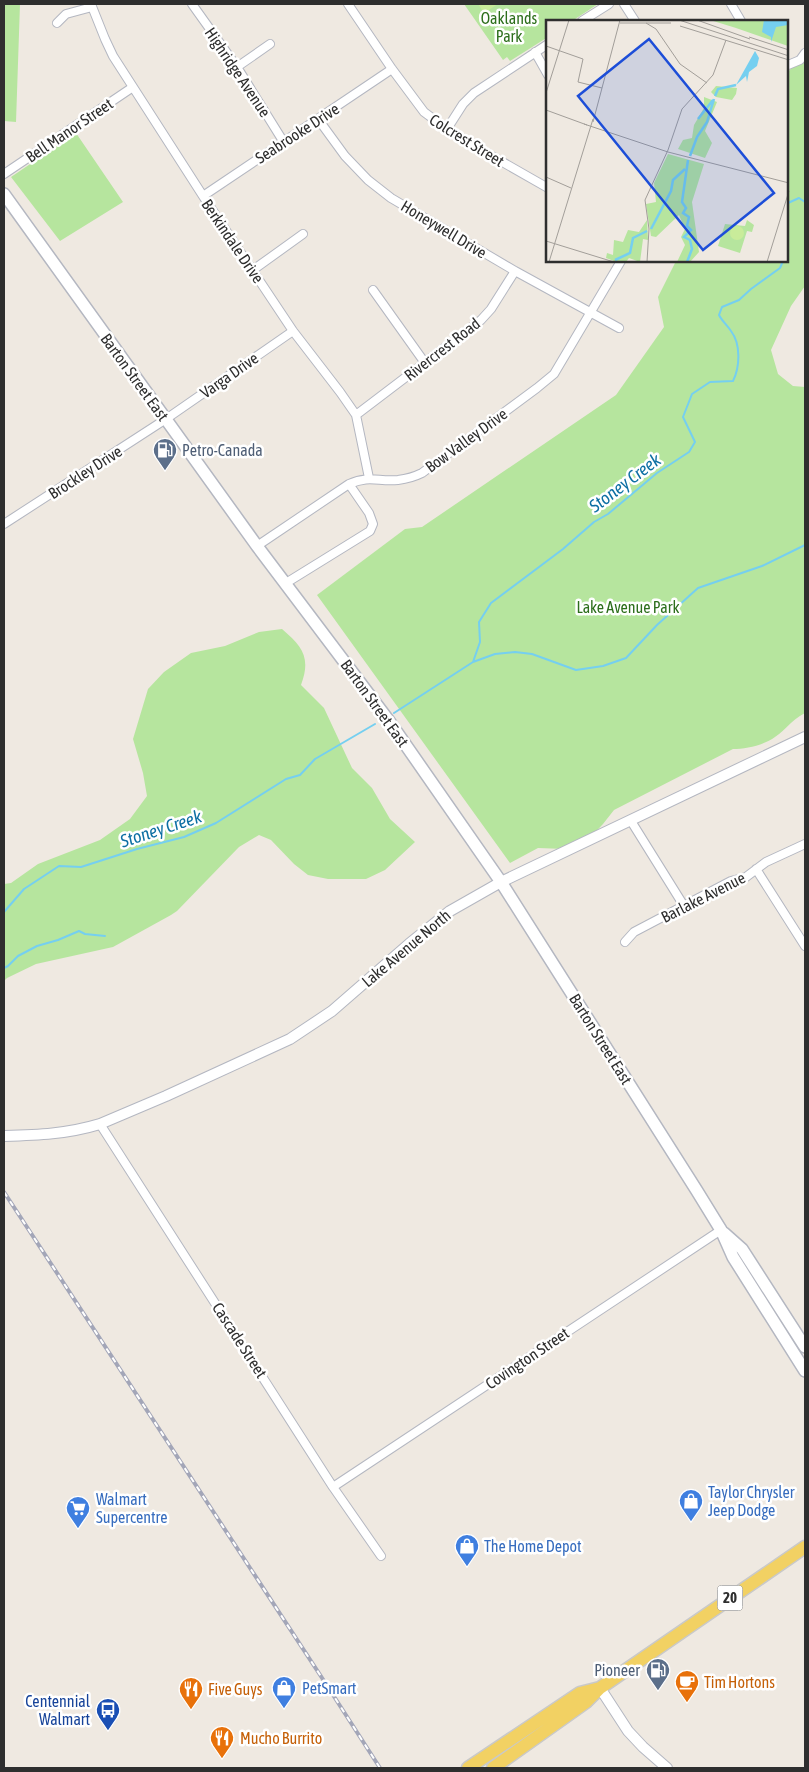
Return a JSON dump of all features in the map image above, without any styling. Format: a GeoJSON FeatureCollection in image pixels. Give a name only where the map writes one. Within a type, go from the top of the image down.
{"type":"FeatureCollection","features":[{"type":"Feature","properties":{"kind":"main road","name":"Barton Street East"},"geometry":{"type":"LineString","coordinates":[[4,194],[257,546],[389,721],[501,882],[720,1230],[733,1257],[805,1371]]}},
{"type":"Feature","properties":{"kind":"main road","name":"Barton Street East"},"geometry":{"type":"LineString","coordinates":[[720,1230],[742,1249],[805,1347]]}},
{"type":"Feature","properties":{"kind":"main road","name":"20"},"geometry":{"type":"LineString","coordinates":[[492,1768],[586,1702],[600,1688],[805,1547]]}},
{"type":"Feature","properties":{"kind":"main road","name":"20"},"geometry":{"type":"LineString","coordinates":[[468,1768],[580,1693],[600,1688]]}},
{"type":"Feature","properties":{"kind":"street","name":"Highridge Avenue"},"geometry":{"type":"LineString","coordinates":[[192,4],[237,67],[283,141]]}},
{"type":"Feature","properties":{"kind":"street","name":"Colcrest Street"},"geometry":{"type":"LineString","coordinates":[[348,4],[424,112],[447,129],[546,187]]}},
{"type":"Feature","properties":{"kind":"street"},"geometry":{"type":"LineString","coordinates":[[584,20],[609,4]]}},
{"type":"Feature","properties":{"kind":"street"},"geometry":{"type":"LineString","coordinates":[[624,4],[634,20]]}},
{"type":"Feature","properties":{"kind":"street"},"geometry":{"type":"LineString","coordinates":[[730,4],[740,20]]}},
{"type":"Feature","properties":{"kind":"street"},"geometry":{"type":"LineString","coordinates":[[57,23],[66,14],[92,5]]}},
{"type":"Feature","properties":{"kind":"street","name":"Berkindale Drive"},"geometry":{"type":"LineString","coordinates":[[92,5],[104,39],[203,196],[293,330],[356,415],[369,478]]}},
{"type":"Feature","properties":{"kind":"street"},"geometry":{"type":"LineString","coordinates":[[237,67],[270,44]]}},
{"type":"Feature","properties":{"kind":"street"},"geometry":{"type":"LineString","coordinates":[[447,129],[463,104],[474,94],[546,45]]}},
{"type":"Feature","properties":{"kind":"street"},"geometry":{"type":"LineString","coordinates":[[535,52],[546,71]]}},
{"type":"Feature","properties":{"kind":"street"},"geometry":{"type":"LineString","coordinates":[[789,65],[800,60],[805,53]]}},
{"type":"Feature","properties":{"kind":"street","name":"Seabrooke Drive"},"geometry":{"type":"LineString","coordinates":[[203,196],[392,69]]}},
{"type":"Feature","properties":{"kind":"street","name":"Bell Manor Street"},"geometry":{"type":"LineString","coordinates":[[4,174],[133,87]]}},
{"type":"Feature","properties":{"kind":"street","name":"Honeywell Drive"},"geometry":{"type":"LineString","coordinates":[[318,120],[345,156],[368,180],[392,198],[618,328]]}},
{"type":"Feature","properties":{"kind":"street"},"geometry":{"type":"LineString","coordinates":[[253,270],[303,234]]}},
{"type":"Feature","properties":{"kind":"street","name":"Bow Valley Drive"},"geometry":{"type":"LineString","coordinates":[[257,546],[359,479],[396,480],[413,477],[422,473],[537,388],[554,374],[620,262]]}},
{"type":"Feature","properties":{"kind":"street","name":"Rivercrest Road"},"geometry":{"type":"LineString","coordinates":[[356,415],[481,320],[491,309],[515,270]]}},
{"type":"Feature","properties":{"kind":"street"},"geometry":{"type":"LineString","coordinates":[[373,290],[425,363]]}},
{"type":"Feature","properties":{"kind":"street","name":"Varga Drive"},"geometry":{"type":"LineString","coordinates":[[166,419],[293,330]]}},
{"type":"Feature","properties":{"kind":"street","name":"Brockley Drive"},"geometry":{"type":"LineString","coordinates":[[4,524],[166,419]]}},
{"type":"Feature","properties":{"kind":"street"},"geometry":{"type":"LineString","coordinates":[[286,583],[370,531],[373,524],[369,513],[349,484]]}},
{"type":"Feature","properties":{"kind":"street","name":"Lake Avenue North"},"geometry":{"type":"LineString","coordinates":[[4,1136],[54,1134],[77,1131],[100,1124],[290,1039],[332,1011],[450,911],[501,882],[805,737]]}},
{"type":"Feature","properties":{"kind":"street"},"geometry":{"type":"LineString","coordinates":[[631,821],[684,906]]}},
{"type":"Feature","properties":{"kind":"street"},"geometry":{"type":"LineString","coordinates":[[756,869],[778,856],[805,844]]}},
{"type":"Feature","properties":{"kind":"street","name":"Barlake Avenue"},"geometry":{"type":"LineString","coordinates":[[625,942],[634,932],[731,881],[746,877],[756,869],[805,946]]}},
{"type":"Feature","properties":{"kind":"street","name":"Cascade Street"},"geometry":{"type":"LineString","coordinates":[[100,1124],[333,1487],[381,1556]]}},
{"type":"Feature","properties":{"kind":"street","name":"Covington Street"},"geometry":{"type":"LineString","coordinates":[[333,1487],[720,1230]]}},
{"type":"Feature","properties":{"kind":"street"},"geometry":{"type":"LineString","coordinates":[[600,1688],[628,1731],[667,1768]]}},
{"type":"Feature","properties":{"kind":"green space"},"geometry":{"type":"Polygon","coordinates":[[[4,4],[20,4],[16,122],[4,121],[4,4]]]}},
{"type":"Feature","properties":{"kind":"green space","name":"Oaklands Park"},"geometry":{"type":"Polygon","coordinates":[[[464,4],[598,4],[574,20],[546,20],[546,38],[510,61],[507,57],[503,60],[464,4]]]}},
{"type":"Feature","properties":{"kind":"green space"},"geometry":{"type":"Polygon","coordinates":[[[478,4],[498,4],[484,13],[478,4]]]}},
{"type":"Feature","properties":{"kind":"green space","name":"Lake Avenue Park"},"geometry":{"type":"Polygon","coordinates":[[[805,52],[805,286],[791,306],[771,350],[778,374],[793,386],[805,387],[805,713],[771,740],[755,746],[733,749],[614,810],[587,841],[565,849],[538,848],[510,863],[317,595],[405,529],[422,527],[616,395],[664,327],[658,297],[676,262],[789,262],[789,71],[805,52]]]}},
{"type":"Feature","properties":{"kind":"green space"},"geometry":{"type":"Polygon","coordinates":[[[76,133],[123,202],[60,241],[11,177],[76,133]]]}},
{"type":"Feature","properties":{"kind":"green space"},"geometry":{"type":"Polygon","coordinates":[[[282,629],[295,642],[303,654],[305,667],[301,685],[324,708],[352,768],[372,788],[390,819],[415,842],[385,870],[366,879],[328,879],[308,875],[294,864],[271,840],[259,835],[239,847],[171,915],[113,947],[36,964],[4,981],[4,884],[11,883],[38,864],[100,840],[130,819],[147,796],[143,773],[133,739],[148,689],[164,672],[191,653],[225,646],[259,632],[282,629]]]}},
{"type":"Feature","properties":{"kind":"waterway","name":"Stoney Creek"},"geometry":{"type":"LineString","coordinates":[[789,203],[799,198],[805,202]]}},
{"type":"Feature","properties":{"kind":"waterway","name":"Stoney Creek"},"geometry":{"type":"LineString","coordinates":[[473,662],[480,642],[479,622],[491,603],[563,549],[594,522],[608,514],[657,473],[689,452],[695,442],[683,417],[692,394],[710,382],[733,381],[737,369],[737,342],[719,315],[722,307],[739,300],[780,268],[783,262]]}},
{"type":"Feature","properties":{"kind":"waterway"},"geometry":{"type":"LineString","coordinates":[[394,713],[473,662],[495,654],[515,652],[532,654],[576,670],[603,666],[626,658],[657,625],[698,588],[762,566],[805,545]]}},
{"type":"Feature","properties":{"kind":"waterway","name":"Stoney Creek"},"geometry":{"type":"LineString","coordinates":[[4,912],[24,889],[59,866],[81,867],[137,849],[184,837],[216,823],[286,779],[300,775],[315,759],[375,724]]}},
{"type":"Feature","properties":{"kind":"waterway"},"geometry":{"type":"LineString","coordinates":[[4,968],[18,956],[37,946],[79,931],[85,934],[105,936]]}},
{"type":"Feature","properties":{"kind":"railway"},"geometry":{"type":"LineString","coordinates":[[4,1192],[380,1768]]}},
{"type":"Feature","properties":{"kind":"place","name":"Petro-Canada"},"geometry":{"type":"Point","coordinates":[165,471]}},
{"type":"Feature","properties":{"kind":"place","name":"Taylor Chrysler Jeep Dodge"},"geometry":{"type":"Point","coordinates":[691,1522]}},
{"type":"Feature","properties":{"kind":"place","name":"Walmart Supercentre"},"geometry":{"type":"Point","coordinates":[78,1529]}},
{"type":"Feature","properties":{"kind":"place","name":"The Home Depot"},"geometry":{"type":"Point","coordinates":[467,1567]}},
{"type":"Feature","properties":{"kind":"place","name":"Pioneer"},"geometry":{"type":"Point","coordinates":[658,1691]}},
{"type":"Feature","properties":{"kind":"place","name":"Tim Hortons"},"geometry":{"type":"Point","coordinates":[687,1703]}},
{"type":"Feature","properties":{"kind":"place","name":"PetSmart"},"geometry":{"type":"Point","coordinates":[284,1709]}},
{"type":"Feature","properties":{"kind":"place","name":"Five Guys"},"geometry":{"type":"Point","coordinates":[191,1710]}},
{"type":"Feature","properties":{"kind":"place","name":"Centennial Walmart"},"geometry":{"type":"Point","coordinates":[108,1731]}},
{"type":"Feature","properties":{"kind":"place","name":"Mucho Burrito"},"geometry":{"type":"Point","coordinates":[222,1759]}}]}
